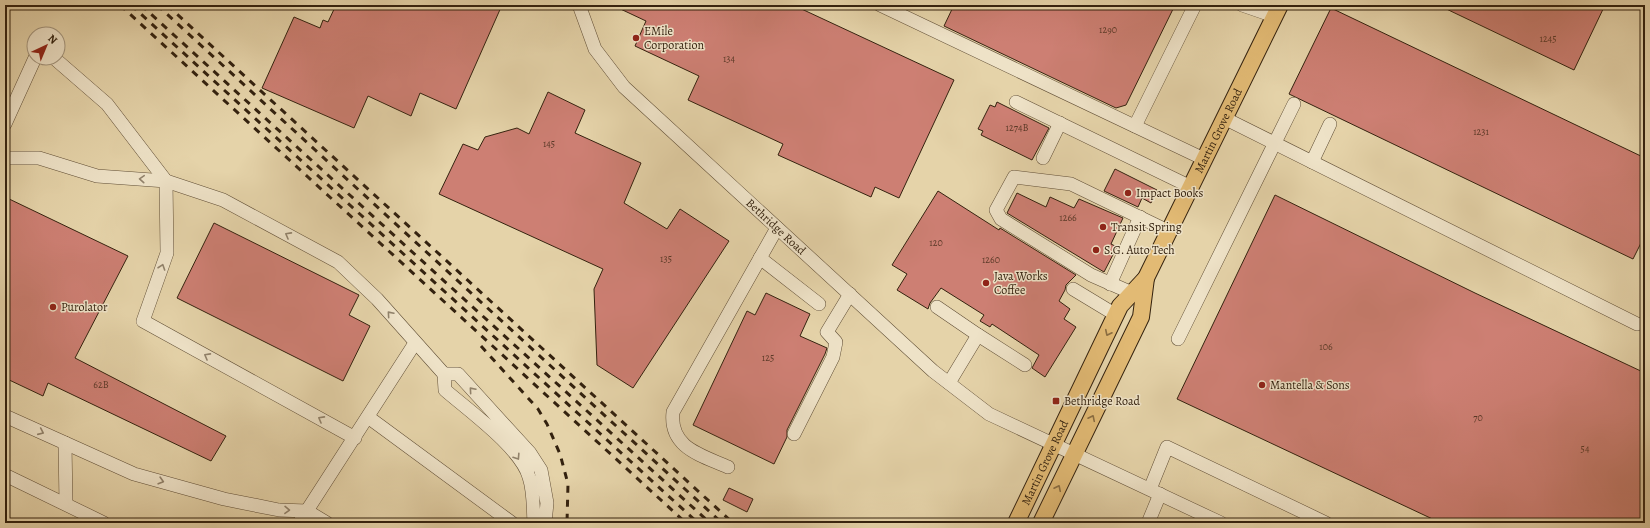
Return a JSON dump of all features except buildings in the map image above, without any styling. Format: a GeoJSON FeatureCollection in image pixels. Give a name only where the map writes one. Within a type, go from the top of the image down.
{"type":"FeatureCollection","features":[{"type":"Feature","properties":{"kind":"main road","name":"Martin Grove Road"},"geometry":{"type":"LineString","coordinates":[[1041,523],[1140,317],[1146,278],[1168,230],[1191,187],[1277,11]]}},
{"type":"Feature","properties":{"kind":"main road","name":"Martin Grove Road"},"geometry":{"type":"LineString","coordinates":[[1016,523],[1120,306],[1146,278]]}},
{"type":"Feature","properties":{"kind":"street","name":"Bethridge Road"},"geometry":{"type":"LineString","coordinates":[[579,5],[595,49],[624,87],[933,371],[989,414],[1075,453],[1221,523]]}},
{"type":"Feature","properties":{"kind":"street"},"geometry":{"type":"LineString","coordinates":[[880,5],[1204,159]]}},
{"type":"Feature","properties":{"kind":"street"},"geometry":{"type":"LineString","coordinates":[[1135,126],[1195,5]]}},
{"type":"Feature","properties":{"kind":"street"},"geometry":{"type":"LineString","coordinates":[[1242,5],[1277,11]]}},
{"type":"Feature","properties":{"kind":"street"},"geometry":{"type":"LineString","coordinates":[[5,124],[31,66]]}},
{"type":"Feature","properties":{"kind":"street"},"geometry":{"type":"LineString","coordinates":[[63,66],[107,104],[166,180],[167,253],[143,321],[355,438]]}},
{"type":"Feature","properties":{"kind":"street"},"geometry":{"type":"LineString","coordinates":[[1016,102],[1191,187]]}},
{"type":"Feature","properties":{"kind":"street"},"geometry":{"type":"LineString","coordinates":[[1178,339],[1294,104]]}},
{"type":"Feature","properties":{"kind":"street"},"geometry":{"type":"LineString","coordinates":[[1224,118],[1637,324]]}},
{"type":"Feature","properties":{"kind":"street"},"geometry":{"type":"LineString","coordinates":[[1043,158],[1060,123]]}},
{"type":"Feature","properties":{"kind":"street"},"geometry":{"type":"LineString","coordinates":[[1312,162],[1330,124]]}},
{"type":"Feature","properties":{"kind":"street"},"geometry":{"type":"LineString","coordinates":[[5,158],[39,158],[97,176],[166,180],[223,200],[338,262],[377,299],[444,374],[445,390],[514,451],[529,475],[534,523]]}},
{"type":"Feature","properties":{"kind":"street"},"geometry":{"type":"LineString","coordinates":[[1132,293],[1090,275],[1001,219],[996,210],[1014,177],[1071,184],[1168,230]]}},
{"type":"Feature","properties":{"kind":"street"},"geometry":{"type":"LineString","coordinates":[[1110,284],[1140,217]]}},
{"type":"Feature","properties":{"kind":"street"},"geometry":{"type":"LineString","coordinates":[[728,467],[689,449],[677,438],[672,423],[673,412],[777,228]]}},
{"type":"Feature","properties":{"kind":"street"},"geometry":{"type":"LineString","coordinates":[[760,258],[819,304]]}},
{"type":"Feature","properties":{"kind":"street"},"geometry":{"type":"LineString","coordinates":[[1073,289],[1116,315]]}},
{"type":"Feature","properties":{"kind":"street"},"geometry":{"type":"LineString","coordinates":[[794,434],[833,357],[836,342],[827,332],[850,294]]}},
{"type":"Feature","properties":{"kind":"street"},"geometry":{"type":"LineString","coordinates":[[937,307],[1025,365]]}},
{"type":"Feature","properties":{"kind":"street"},"geometry":{"type":"LineString","coordinates":[[949,383],[978,335]]}},
{"type":"Feature","properties":{"kind":"street"},"geometry":{"type":"LineString","coordinates":[[299,523],[415,343]]}},
{"type":"Feature","properties":{"kind":"street"},"geometry":{"type":"LineString","coordinates":[[444,374],[458,374],[530,453],[541,470],[547,503],[545,523]]}},
{"type":"Feature","properties":{"kind":"street"},"geometry":{"type":"LineString","coordinates":[[5,416],[134,474],[224,499],[280,510],[307,511],[327,523]]}},
{"type":"Feature","properties":{"kind":"street"},"geometry":{"type":"LineString","coordinates":[[368,417],[512,523]]}},
{"type":"Feature","properties":{"kind":"street"},"geometry":{"type":"LineString","coordinates":[[64,443],[66,504]]}},
{"type":"Feature","properties":{"kind":"street"},"geometry":{"type":"LineString","coordinates":[[1148,523],[1167,447],[1326,523]]}},
{"type":"Feature","properties":{"kind":"street"},"geometry":{"type":"LineString","coordinates":[[5,475],[66,504],[95,521]]}},
{"type":"Feature","properties":{"kind":"railway"},"geometry":{"type":"LineString","coordinates":[[120,5],[686,523]]}},
{"type":"Feature","properties":{"kind":"railway"},"geometry":{"type":"LineString","coordinates":[[131,5],[698,523]]}},
{"type":"Feature","properties":{"kind":"railway"},"geometry":{"type":"LineString","coordinates":[[141,5],[710,523]]}},
{"type":"Feature","properties":{"kind":"railway"},"geometry":{"type":"LineString","coordinates":[[157,5],[722,523]]}},
{"type":"Feature","properties":{"kind":"railway"},"geometry":{"type":"LineString","coordinates":[[167,5],[733,523]]}},
{"type":"Feature","properties":{"kind":"railway"},"geometry":{"type":"LineString","coordinates":[[481,346],[538,409],[547,424],[560,454],[568,484],[567,523]]}},
{"type":"Feature","properties":{"kind":"place","name":"EMile Corporation"},"geometry":{"type":"Point","coordinates":[636,38]}},
{"type":"Feature","properties":{"kind":"place","name":"Impact Books"},"geometry":{"type":"Point","coordinates":[1128,193]}},
{"type":"Feature","properties":{"kind":"place","name":"Transit Spring"},"geometry":{"type":"Point","coordinates":[1103,227]}},
{"type":"Feature","properties":{"kind":"place","name":"S.G. Auto Tech"},"geometry":{"type":"Point","coordinates":[1096,250]}},
{"type":"Feature","properties":{"kind":"place","name":"Java Works Coffee"},"geometry":{"type":"Point","coordinates":[986,283]}},
{"type":"Feature","properties":{"kind":"place","name":"Purolator"},"geometry":{"type":"Point","coordinates":[53,307]}},
{"type":"Feature","properties":{"kind":"place","name":"Mantella & Sons"},"geometry":{"type":"Point","coordinates":[1262,385]}},
{"type":"Feature","properties":{"kind":"place","name":"Bethridge Road"},"geometry":{"type":"Point","coordinates":[1056,401]}}]}
